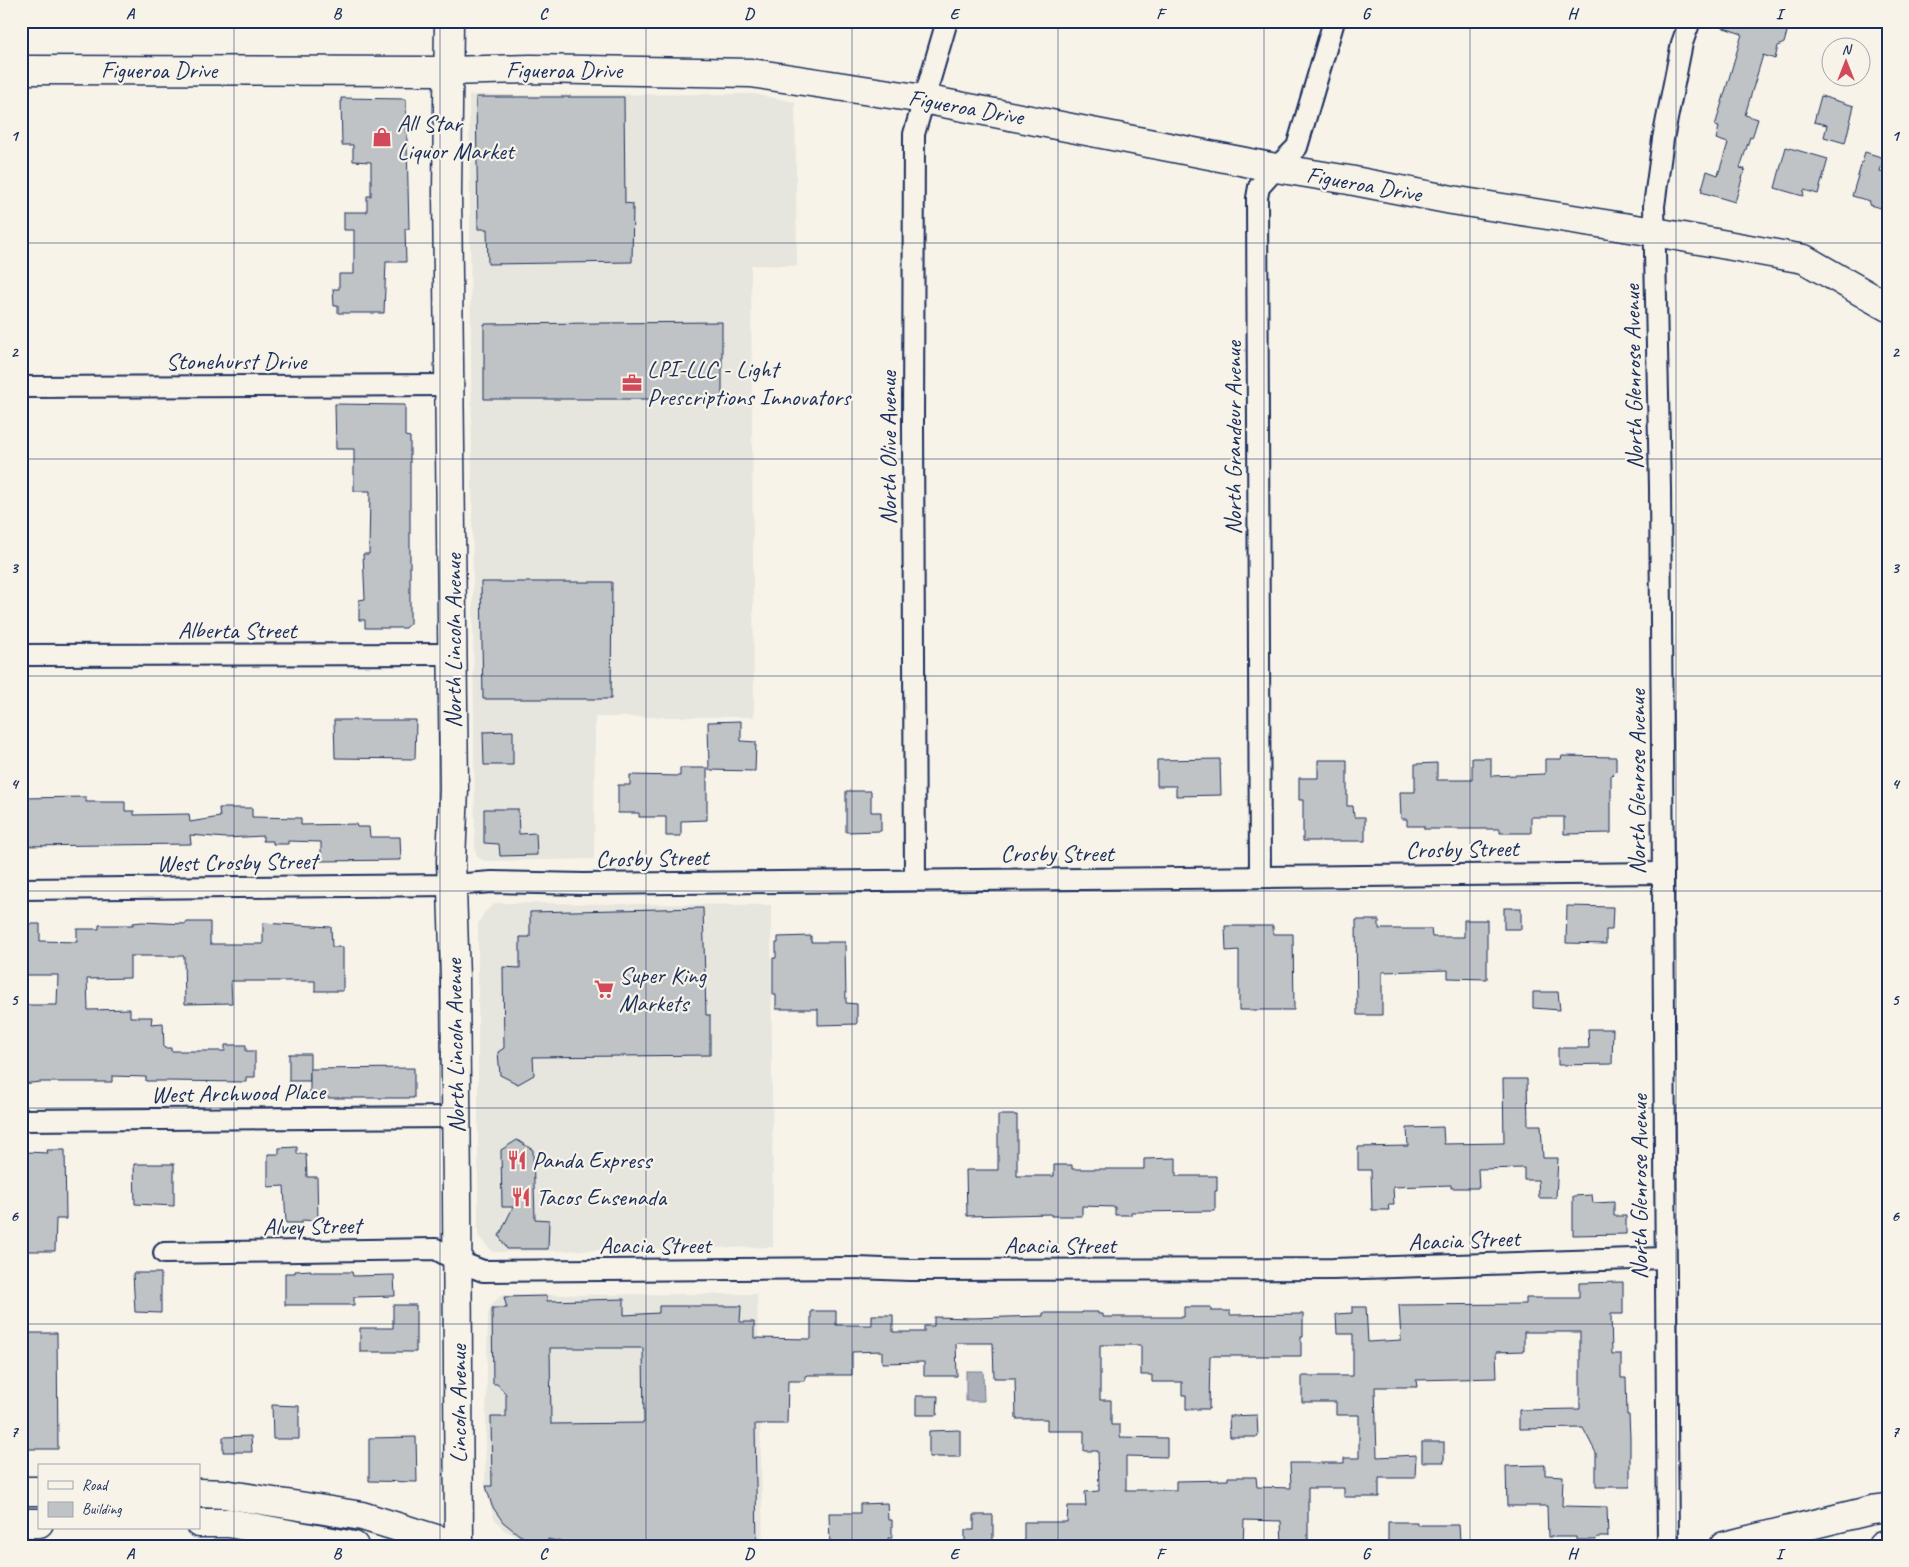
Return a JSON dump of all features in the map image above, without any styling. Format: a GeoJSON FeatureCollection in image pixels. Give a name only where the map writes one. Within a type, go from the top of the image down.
{"type":"FeatureCollection","features":[{"type":"Feature","properties":{"kind":"main road","name":"North Lincoln Avenue"},"geometry":{"type":"LineString","coordinates":[[449,21],[447,193],[453,654],[452,885],[457,1261]]}},
{"type":"Feature","properties":{"kind":"main road","name":"Figueroa Drive"},"geometry":{"type":"LineString","coordinates":[[21,70],[447,71],[531,69],[749,73],[923,99],[1276,168],[1452,200],[1655,232],[1804,259],[1888,307]]}},
{"type":"Feature","properties":{"kind":"main road","name":"Lincoln Avenue"},"geometry":{"type":"LineString","coordinates":[[457,1261],[459,1546]]}},
{"type":"Feature","properties":{"kind":"main road"},"geometry":{"type":"LineString","coordinates":[[21,1491],[38,1491]]}},
{"type":"Feature","properties":{"kind":"main road"},"geometry":{"type":"LineString","coordinates":[[200,1493],[224,1494],[362,1516],[459,1546]]}},
{"type":"Feature","properties":{"kind":"main road"},"geometry":{"type":"LineString","coordinates":[[1724,1546],[1872,1510],[1888,1508]]}},
{"type":"Feature","properties":{"kind":"main road"},"geometry":{"type":"LineString","coordinates":[[21,1523],[38,1523]]}},
{"type":"Feature","properties":{"kind":"main road"},"geometry":{"type":"LineString","coordinates":[[200,1523],[229,1523],[354,1546]]}},
{"type":"Feature","properties":{"kind":"main road"},"geometry":{"type":"LineString","coordinates":[[1882,1546],[1888,1545]]}},
{"type":"Feature","properties":{"kind":"street","name":"North Olive Avenue"},"geometry":{"type":"LineString","coordinates":[[915,879],[914,134],[947,21]]}},
{"type":"Feature","properties":{"kind":"street","name":"North Grandeur Avenue"},"geometry":{"type":"LineString","coordinates":[[1260,876],[1257,198],[1259,188],[1298,147],[1334,21]]}},
{"type":"Feature","properties":{"kind":"street","name":"North Glenrose Avenue"},"geometry":{"type":"LineString","coordinates":[[1668,1546],[1664,1258],[1660,498],[1654,206],[1663,139],[1682,42],[1690,21]]}},
{"type":"Feature","properties":{"kind":"street","name":"Stonehurst Drive"},"geometry":{"type":"LineString","coordinates":[[21,387],[450,384]]}},
{"type":"Feature","properties":{"kind":"street","name":"Alberta Street"},"geometry":{"type":"LineString","coordinates":[[21,655],[453,654]]}},
{"type":"Feature","properties":{"kind":"street","name":"Crosby Street"},"geometry":{"type":"LineString","coordinates":[[452,885],[492,882],[584,884],[915,879],[1663,873]]}},
{"type":"Feature","properties":{"kind":"street","name":"West Crosby Street"},"geometry":{"type":"LineString","coordinates":[[21,889],[452,885]]}},
{"type":"Feature","properties":{"kind":"street","name":"West Archwood Place"},"geometry":{"type":"LineString","coordinates":[[21,1120],[455,1117]]}},
{"type":"Feature","properties":{"kind":"street","name":"Alvey Street"},"geometry":{"type":"LineString","coordinates":[[164,1253],[436,1249],[457,1261]]}},
{"type":"Feature","properties":{"kind":"street","name":"Acacia Street"},"geometry":{"type":"LineString","coordinates":[[457,1261],[483,1271],[857,1268],[1038,1270],[1333,1269],[1664,1258]]}},
{"type":"Feature","properties":{"kind":"shaded area"},"geometry":{"type":"Polygon","coordinates":[[[753,94],[795,102],[797,266],[751,265],[754,717],[595,717],[594,859],[485,861],[477,857],[475,849],[469,95],[753,94]]]}},
{"type":"Feature","properties":{"kind":"shaded area"},"geometry":{"type":"Polygon","coordinates":[[[495,903],[771,905],[773,1247],[493,1252],[478,1236],[478,924],[484,913],[495,903]]]}},
{"type":"Feature","properties":{"kind":"shaded area"},"geometry":{"type":"Polygon","coordinates":[[[757,1294],[763,1546],[540,1546],[525,1541],[504,1530],[494,1518],[485,1486],[488,1314],[492,1304],[502,1295],[757,1294]]]}},
{"type":"Feature","properties":{"kind":"shaded area"},"geometry":{"type":"Polygon","coordinates":[[[966,1371],[983,1371],[984,1401],[966,1401],[966,1371]]]}},
{"type":"Feature","properties":{"kind":"building"},"geometry":{"type":"Polygon","coordinates":[[[1713,21],[1790,21],[1784,43],[1778,46],[1775,59],[1763,55],[1745,115],[1758,119],[1740,168],[1745,169],[1735,202],[1701,192],[1707,171],[1718,175],[1728,143],[1716,139],[1719,127],[1715,126],[1742,34],[1712,24],[1713,21]]]}},
{"type":"Feature","properties":{"kind":"building"},"geometry":{"type":"Polygon","coordinates":[[[1821,96],[1854,106],[1845,143],[1824,137],[1827,125],[1814,122],[1821,96]]]}},
{"type":"Feature","properties":{"kind":"building"},"geometry":{"type":"Polygon","coordinates":[[[476,97],[624,97],[625,203],[633,204],[632,262],[488,264],[487,229],[478,229],[476,97]]]}},
{"type":"Feature","properties":{"kind":"building"},"geometry":{"type":"Polygon","coordinates":[[[341,98],[406,99],[409,229],[405,229],[406,262],[386,262],[384,313],[338,313],[338,306],[334,306],[333,289],[339,289],[339,274],[354,274],[354,230],[344,230],[344,212],[367,212],[367,196],[371,196],[371,162],[353,161],[353,145],[342,145],[341,98]]]}},
{"type":"Feature","properties":{"kind":"building"},"geometry":{"type":"Polygon","coordinates":[[[1786,147],[1828,159],[1818,194],[1804,190],[1803,196],[1775,188],[1786,147]]]}},
{"type":"Feature","properties":{"kind":"building"},"geometry":{"type":"Polygon","coordinates":[[[1865,152],[1884,158],[1880,171],[1888,174],[1888,200],[1885,209],[1869,205],[1870,201],[1852,196],[1865,152]]]}},
{"type":"Feature","properties":{"kind":"building"},"geometry":{"type":"Polygon","coordinates":[[[722,322],[722,399],[484,399],[484,324],[722,322]]]}},
{"type":"Feature","properties":{"kind":"building"},"geometry":{"type":"Polygon","coordinates":[[[335,404],[405,405],[405,436],[410,437],[410,623],[405,628],[365,628],[365,620],[359,620],[359,600],[365,599],[363,554],[369,554],[370,491],[354,491],[354,449],[336,449],[335,404]]]}},
{"type":"Feature","properties":{"kind":"building"},"geometry":{"type":"Polygon","coordinates":[[[481,582],[612,582],[611,699],[483,699],[481,582]]]}},
{"type":"Feature","properties":{"kind":"building"},"geometry":{"type":"Polygon","coordinates":[[[334,720],[416,720],[415,759],[335,758],[334,720]]]}},
{"type":"Feature","properties":{"kind":"building"},"geometry":{"type":"Polygon","coordinates":[[[741,721],[741,741],[756,742],[755,771],[709,770],[708,722],[741,721]]]}},
{"type":"Feature","properties":{"kind":"building"},"geometry":{"type":"Polygon","coordinates":[[[513,731],[513,765],[484,765],[483,732],[513,731]]]}},
{"type":"Feature","properties":{"kind":"building"},"geometry":{"type":"Polygon","coordinates":[[[1562,756],[1616,757],[1616,771],[1611,776],[1611,833],[1564,834],[1564,817],[1531,817],[1531,833],[1500,833],[1500,829],[1424,829],[1424,826],[1407,826],[1407,819],[1401,819],[1400,792],[1415,792],[1415,764],[1437,763],[1437,780],[1472,780],[1472,758],[1491,758],[1491,776],[1545,774],[1545,759],[1561,759],[1562,756]]]}},
{"type":"Feature","properties":{"kind":"building"},"geometry":{"type":"Polygon","coordinates":[[[1220,759],[1221,795],[1176,796],[1176,786],[1157,786],[1157,760],[1220,759]]]}},
{"type":"Feature","properties":{"kind":"building"},"geometry":{"type":"Polygon","coordinates":[[[1318,760],[1347,760],[1347,806],[1353,806],[1354,817],[1365,817],[1365,841],[1303,841],[1303,800],[1299,800],[1299,778],[1318,778],[1318,760]]]}},
{"type":"Feature","properties":{"kind":"building"},"geometry":{"type":"Polygon","coordinates":[[[680,768],[707,768],[707,820],[681,821],[681,836],[666,836],[666,817],[639,817],[639,813],[618,813],[618,785],[630,785],[630,775],[680,776],[680,768]]]}},
{"type":"Feature","properties":{"kind":"building"},"geometry":{"type":"Polygon","coordinates":[[[846,791],[871,791],[871,812],[881,812],[881,831],[846,832],[846,791]]]}},
{"type":"Feature","properties":{"kind":"building"},"geometry":{"type":"Polygon","coordinates":[[[86,797],[86,802],[125,802],[125,811],[134,811],[134,815],[189,814],[190,822],[220,817],[219,808],[252,808],[252,817],[301,818],[301,825],[356,824],[357,827],[369,827],[370,837],[400,837],[401,860],[321,861],[321,842],[288,841],[288,844],[273,844],[273,841],[263,841],[263,836],[226,838],[190,835],[191,844],[21,846],[21,798],[86,797]]]}},
{"type":"Feature","properties":{"kind":"building"},"geometry":{"type":"Polygon","coordinates":[[[484,809],[518,809],[519,834],[536,833],[537,855],[500,856],[499,844],[484,843],[484,809]]]}},
{"type":"Feature","properties":{"kind":"building"},"geometry":{"type":"Polygon","coordinates":[[[1567,906],[1613,907],[1612,930],[1606,930],[1606,944],[1566,943],[1567,906]]]}},
{"type":"Feature","properties":{"kind":"building"},"geometry":{"type":"Polygon","coordinates":[[[703,908],[706,1015],[710,1015],[710,1055],[533,1057],[534,1075],[518,1084],[500,1075],[498,1052],[504,1048],[503,967],[520,968],[520,937],[530,937],[530,912],[703,908]]]}},
{"type":"Feature","properties":{"kind":"building"},"geometry":{"type":"Polygon","coordinates":[[[1504,908],[1521,908],[1521,929],[1504,929],[1504,908]]]}},
{"type":"Feature","properties":{"kind":"building"},"geometry":{"type":"Polygon","coordinates":[[[1356,920],[1379,920],[1379,929],[1431,929],[1432,937],[1464,937],[1464,920],[1487,920],[1487,979],[1448,978],[1448,970],[1382,972],[1382,1015],[1357,1015],[1356,920]]]}},
{"type":"Feature","properties":{"kind":"building"},"geometry":{"type":"Polygon","coordinates":[[[186,922],[210,922],[210,944],[263,944],[263,923],[331,927],[332,947],[343,947],[343,991],[315,991],[315,981],[231,981],[232,1003],[185,1004],[184,956],[130,956],[130,978],[87,979],[88,1010],[130,1009],[130,1017],[152,1017],[151,1024],[163,1023],[164,1048],[171,1048],[171,1051],[225,1051],[225,1045],[246,1045],[246,1051],[255,1051],[255,1077],[246,1077],[246,1082],[146,1081],[146,1077],[112,1076],[112,1082],[41,1082],[21,1084],[21,1005],[57,1005],[58,975],[21,975],[21,924],[40,924],[40,941],[77,942],[77,929],[99,929],[99,925],[133,925],[133,923],[186,924],[186,922]]]}},
{"type":"Feature","properties":{"kind":"building"},"geometry":{"type":"Polygon","coordinates":[[[1225,926],[1273,926],[1273,934],[1293,934],[1294,1010],[1239,1010],[1239,950],[1226,951],[1225,926]]]}},
{"type":"Feature","properties":{"kind":"building"},"geometry":{"type":"Polygon","coordinates":[[[811,936],[811,942],[845,942],[846,1003],[857,1004],[857,1024],[818,1025],[818,1009],[776,1009],[776,995],[773,995],[773,958],[776,958],[778,937],[811,936]]]}},
{"type":"Feature","properties":{"kind":"building"},"geometry":{"type":"Polygon","coordinates":[[[1533,992],[1558,992],[1560,1010],[1533,1008],[1533,992]]]}},
{"type":"Feature","properties":{"kind":"building"},"geometry":{"type":"Polygon","coordinates":[[[1588,1029],[1613,1029],[1612,1064],[1558,1065],[1558,1048],[1589,1048],[1588,1029]]]}},
{"type":"Feature","properties":{"kind":"building"},"geometry":{"type":"Polygon","coordinates":[[[289,1054],[310,1054],[310,1081],[289,1081],[289,1054]]]}},
{"type":"Feature","properties":{"kind":"building"},"geometry":{"type":"Polygon","coordinates":[[[414,1068],[414,1098],[310,1098],[310,1069],[414,1068]]]}},
{"type":"Feature","properties":{"kind":"building"},"geometry":{"type":"Polygon","coordinates":[[[1503,1079],[1527,1079],[1528,1125],[1541,1125],[1543,1158],[1558,1158],[1556,1198],[1539,1198],[1538,1180],[1524,1180],[1524,1168],[1478,1169],[1479,1188],[1451,1188],[1451,1185],[1393,1187],[1394,1205],[1388,1205],[1389,1210],[1372,1210],[1371,1170],[1358,1170],[1358,1147],[1408,1146],[1407,1128],[1443,1127],[1444,1144],[1504,1143],[1503,1079]]]}},
{"type":"Feature","properties":{"kind":"building"},"geometry":{"type":"Polygon","coordinates":[[[998,1115],[1017,1115],[1017,1176],[1054,1176],[1054,1165],[1072,1165],[1072,1169],[1144,1169],[1144,1159],[1176,1158],[1176,1176],[1217,1176],[1215,1211],[1131,1212],[1131,1215],[1115,1215],[1115,1207],[1082,1206],[1082,1216],[1051,1216],[1051,1214],[967,1216],[966,1170],[998,1170],[998,1115]]]}},
{"type":"Feature","properties":{"kind":"building"},"geometry":{"type":"Polygon","coordinates":[[[517,1140],[533,1150],[535,1219],[549,1220],[548,1249],[507,1249],[499,1236],[513,1207],[502,1207],[501,1150],[517,1140]]]}},
{"type":"Feature","properties":{"kind":"building"},"geometry":{"type":"Polygon","coordinates":[[[297,1147],[297,1154],[306,1154],[307,1177],[317,1177],[318,1221],[302,1220],[302,1223],[286,1223],[284,1186],[268,1187],[268,1154],[279,1154],[279,1148],[297,1147]]]}},
{"type":"Feature","properties":{"kind":"building"},"geometry":{"type":"Polygon","coordinates":[[[47,1150],[65,1150],[66,1219],[56,1219],[55,1251],[21,1251],[22,1197],[26,1197],[26,1152],[48,1153],[47,1150]]]}},
{"type":"Feature","properties":{"kind":"building"},"geometry":{"type":"Polygon","coordinates":[[[134,1164],[174,1164],[174,1206],[135,1204],[134,1164]]]}},
{"type":"Feature","properties":{"kind":"building"},"geometry":{"type":"Polygon","coordinates":[[[1592,1195],[1593,1203],[1614,1202],[1614,1216],[1626,1216],[1626,1234],[1573,1235],[1573,1196],[1592,1195]]]}},
{"type":"Feature","properties":{"kind":"building"},"geometry":{"type":"Polygon","coordinates":[[[311,1270],[311,1272],[352,1272],[353,1276],[394,1275],[395,1296],[354,1297],[354,1305],[285,1305],[285,1273],[311,1270]]]}},
{"type":"Feature","properties":{"kind":"building"},"geometry":{"type":"Polygon","coordinates":[[[133,1273],[161,1273],[161,1313],[135,1312],[133,1273]]]}},
{"type":"Feature","properties":{"kind":"building"},"geometry":{"type":"Polygon","coordinates":[[[1623,1282],[1623,1314],[1611,1314],[1612,1354],[1621,1354],[1621,1378],[1626,1378],[1627,1415],[1629,1415],[1630,1437],[1630,1487],[1596,1487],[1596,1453],[1583,1428],[1519,1429],[1519,1410],[1580,1409],[1580,1332],[1524,1332],[1524,1351],[1496,1352],[1497,1378],[1416,1380],[1417,1387],[1375,1387],[1377,1457],[1416,1455],[1415,1478],[1379,1478],[1379,1497],[1344,1497],[1344,1488],[1308,1488],[1308,1546],[1282,1546],[1281,1521],[1244,1520],[1243,1546],[1024,1546],[1024,1522],[1067,1522],[1068,1506],[1086,1506],[1085,1492],[1099,1491],[1098,1451],[1084,1451],[1084,1431],[1047,1431],[1047,1419],[1016,1419],[1015,1378],[994,1378],[993,1343],[956,1343],[957,1376],[924,1376],[924,1362],[882,1363],[882,1351],[852,1352],[852,1375],[808,1375],[805,1376],[805,1381],[788,1381],[787,1424],[755,1424],[757,1546],[580,1546],[548,1539],[547,1545],[532,1542],[503,1522],[492,1506],[486,1486],[492,1486],[491,1417],[506,1417],[506,1394],[497,1384],[493,1384],[492,1308],[507,1308],[504,1297],[547,1296],[547,1301],[624,1299],[624,1315],[659,1313],[659,1306],[741,1306],[740,1322],[754,1322],[754,1338],[811,1339],[811,1311],[836,1311],[836,1325],[872,1325],[872,1315],[893,1315],[893,1332],[924,1332],[924,1326],[934,1326],[934,1317],[1043,1316],[1043,1313],[1098,1312],[1098,1314],[1103,1314],[1103,1317],[1184,1317],[1184,1307],[1211,1307],[1211,1311],[1230,1311],[1230,1315],[1303,1314],[1301,1356],[1210,1356],[1209,1409],[1186,1409],[1186,1395],[1182,1395],[1182,1382],[1152,1382],[1152,1375],[1141,1375],[1141,1345],[1100,1345],[1100,1400],[1111,1400],[1111,1425],[1120,1425],[1120,1437],[1167,1438],[1167,1457],[1126,1456],[1126,1490],[1176,1490],[1176,1481],[1228,1480],[1228,1477],[1256,1477],[1257,1487],[1291,1488],[1290,1463],[1344,1463],[1344,1458],[1359,1458],[1359,1415],[1336,1415],[1336,1402],[1302,1402],[1302,1376],[1353,1376],[1353,1334],[1337,1334],[1336,1314],[1352,1313],[1352,1307],[1366,1307],[1368,1342],[1401,1340],[1399,1305],[1526,1304],[1526,1298],[1579,1298],[1579,1283],[1623,1282]],[[550,1348],[551,1424],[644,1423],[643,1348],[550,1348]]]}},
{"type":"Feature","properties":{"kind":"building"},"geometry":{"type":"Polygon","coordinates":[[[393,1305],[416,1305],[416,1352],[360,1352],[360,1328],[393,1328],[393,1305]]]}},
{"type":"Feature","properties":{"kind":"building"},"geometry":{"type":"Polygon","coordinates":[[[21,1333],[57,1333],[58,1449],[21,1449],[21,1333]]]}},
{"type":"Feature","properties":{"kind":"building"},"geometry":{"type":"Polygon","coordinates":[[[916,1396],[938,1396],[937,1415],[916,1415],[916,1396]]]}},
{"type":"Feature","properties":{"kind":"building"},"geometry":{"type":"Polygon","coordinates":[[[272,1405],[299,1406],[299,1439],[273,1439],[272,1405]]]}},
{"type":"Feature","properties":{"kind":"building"},"geometry":{"type":"Polygon","coordinates":[[[1257,1415],[1258,1437],[1230,1437],[1229,1416],[1257,1415]]]}},
{"type":"Feature","properties":{"kind":"building"},"geometry":{"type":"Polygon","coordinates":[[[960,1430],[960,1457],[929,1457],[929,1431],[960,1430]]]}},
{"type":"Feature","properties":{"kind":"building"},"geometry":{"type":"Polygon","coordinates":[[[251,1436],[252,1452],[223,1452],[223,1437],[251,1436]]]}},
{"type":"Feature","properties":{"kind":"building"},"geometry":{"type":"Polygon","coordinates":[[[416,1437],[417,1482],[369,1481],[369,1438],[416,1437]]]}},
{"type":"Feature","properties":{"kind":"building"},"geometry":{"type":"Polygon","coordinates":[[[1422,1442],[1444,1442],[1444,1462],[1422,1462],[1422,1442]]]}},
{"type":"Feature","properties":{"kind":"building"},"geometry":{"type":"Polygon","coordinates":[[[1545,1465],[1545,1475],[1563,1476],[1562,1506],[1607,1507],[1608,1537],[1597,1537],[1596,1540],[1576,1540],[1576,1537],[1548,1537],[1547,1506],[1507,1506],[1506,1466],[1545,1465]]]}},
{"type":"Feature","properties":{"kind":"building"},"geometry":{"type":"Polygon","coordinates":[[[887,1503],[888,1520],[892,1520],[892,1538],[888,1538],[888,1546],[830,1546],[829,1513],[860,1513],[860,1504],[887,1503]]]}},
{"type":"Feature","properties":{"kind":"building"},"geometry":{"type":"Polygon","coordinates":[[[974,1515],[993,1515],[993,1546],[965,1546],[965,1530],[974,1530],[974,1515]]]}},
{"type":"Feature","properties":{"kind":"building"},"geometry":{"type":"Polygon","coordinates":[[[1388,1522],[1417,1522],[1417,1525],[1459,1525],[1460,1541],[1456,1542],[1456,1546],[1388,1546],[1388,1522]]]}},
{"type":"Feature","properties":{"kind":"place","name":"All Star Liquor Market"},"geometry":{"type":"Point","coordinates":[382,137]}},
{"type":"Feature","properties":{"kind":"place","name":"LPI-LLC - Light Prescriptions Innovators"},"geometry":{"type":"Point","coordinates":[632,383]}},
{"type":"Feature","properties":{"kind":"place","name":"Super King Markets"},"geometry":{"type":"Point","coordinates":[604,989]}},
{"type":"Feature","properties":{"kind":"place","name":"Panda Express"},"geometry":{"type":"Point","coordinates":[517,1160]}},
{"type":"Feature","properties":{"kind":"place","name":"Tacos Ensenada"},"geometry":{"type":"Point","coordinates":[521,1197]}}]}
